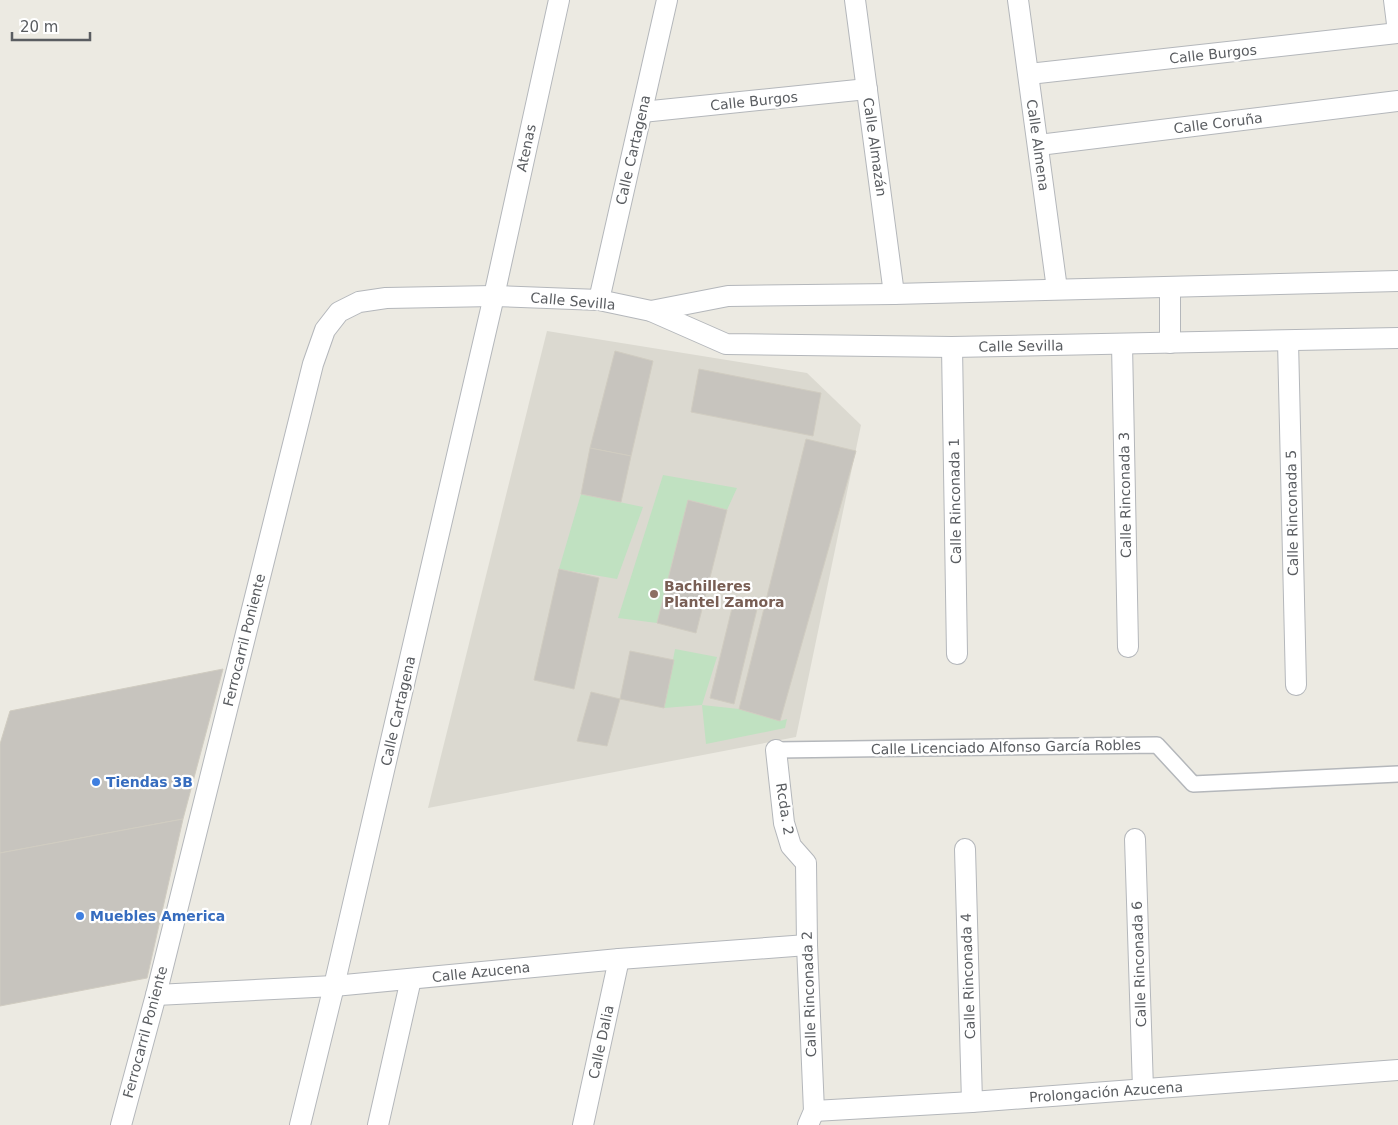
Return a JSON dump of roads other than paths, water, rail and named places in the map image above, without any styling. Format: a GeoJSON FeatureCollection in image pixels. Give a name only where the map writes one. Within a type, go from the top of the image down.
{"type":"FeatureCollection","features":[{"type":"Feature","properties":{"kind":"street","name":"Atenas"},"geometry":{"type":"LineString","coordinates":[[494,296],[559,0]]}},
{"type":"Feature","properties":{"kind":"street","name":"Calle Cartagena"},"geometry":{"type":"LineString","coordinates":[[599,300],[667,0]]}},
{"type":"Feature","properties":{"kind":"street","name":"Calle Almazán"},"geometry":{"type":"LineString","coordinates":[[855,0],[894,294]]}},
{"type":"Feature","properties":{"kind":"street","name":"Calle Almena"},"geometry":{"type":"LineString","coordinates":[[1018,0],[1057,290]]}},
{"type":"Feature","properties":{"kind":"street"},"geometry":{"type":"LineString","coordinates":[[1394,0],[1398,33]]}},
{"type":"Feature","properties":{"kind":"street","name":"Calle Burgos"},"geometry":{"type":"LineString","coordinates":[[1029,74],[1398,33]]}},
{"type":"Feature","properties":{"kind":"street","name":"Calle Burgos"},"geometry":{"type":"LineString","coordinates":[[642,112],[867,89]]}},
{"type":"Feature","properties":{"kind":"street","name":"Calle Coruña"},"geometry":{"type":"LineString","coordinates":[[1039,145],[1398,101]]}},
{"type":"Feature","properties":{"kind":"street","name":"Calle Sevilla"},"geometry":{"type":"LineString","coordinates":[[651,311],[728,296],[894,294],[1398,281]]}},
{"type":"Feature","properties":{"kind":"street"},"geometry":{"type":"LineString","coordinates":[[1170,287],[1170,343]]}},
{"type":"Feature","properties":{"kind":"street","name":"Calle Sevilla"},"geometry":{"type":"LineString","coordinates":[[494,296],[599,300],[651,311],[726,344],[952,347],[1398,338]]}},
{"type":"Feature","properties":{"kind":"street","name":"Calle Cartagena"},"geometry":{"type":"LineString","coordinates":[[300,1125],[494,296]]}},
{"type":"Feature","properties":{"kind":"street","name":"Ferrocarril Poniente"},"geometry":{"type":"LineString","coordinates":[[121,1125],[156,995],[310,374],[325,330],[339,312],[359,302],[386,298],[494,296]]}},
{"type":"Feature","properties":{"kind":"street","name":"Calle Rinconada 5"},"geometry":{"type":"LineString","coordinates":[[1288,341],[1296,685]]}},
{"type":"Feature","properties":{"kind":"street","name":"Calle Rinconada 3"},"geometry":{"type":"LineString","coordinates":[[1122,344],[1128,647]]}},
{"type":"Feature","properties":{"kind":"street","name":"Calle Rinconada 1"},"geometry":{"type":"LineString","coordinates":[[952,347],[957,654]]}},
{"type":"Feature","properties":{"kind":"street","name":"Calle Licenciado Alfonso García Robles"},"geometry":{"type":"LineString","coordinates":[[776,750],[1157,745],[1193,784],[1398,774]]}},
{"type":"Feature","properties":{"kind":"street","name":"Rcda. 2"},"geometry":{"type":"LineString","coordinates":[[776,750],[784,822],[792,846],[806,863]]}},
{"type":"Feature","properties":{"kind":"street","name":"Calle Rinconada 6"},"geometry":{"type":"LineString","coordinates":[[1135,839],[1143,1089]]}},
{"type":"Feature","properties":{"kind":"street","name":"Calle Rinconada 4"},"geometry":{"type":"LineString","coordinates":[[965,849],[972,1102]]}},
{"type":"Feature","properties":{"kind":"street","name":"Calle Rinconada 2"},"geometry":{"type":"LineString","coordinates":[[806,863],[811,1118]]}},
{"type":"Feature","properties":{"kind":"street","name":"Calle Azucena"},"geometry":{"type":"LineString","coordinates":[[156,995],[334,986],[619,959],[807,945]]}},
{"type":"Feature","properties":{"kind":"street","name":"Calle Dalia"},"geometry":{"type":"LineString","coordinates":[[583,1125],[619,959]]}},
{"type":"Feature","properties":{"kind":"street"},"geometry":{"type":"LineString","coordinates":[[378,1125],[411,979]]}},
{"type":"Feature","properties":{"kind":"street","name":"Prolongación Azucena"},"geometry":{"type":"LineString","coordinates":[[811,1118],[972,1102],[1398,1070]]}},
{"type":"Feature","properties":{"kind":"place","name":"Bachilleres Plantel Zamora"},"geometry":{"type":"Point","coordinates":[654,594]}},
{"type":"Feature","properties":{"kind":"place","name":"Tiendas 3B"},"geometry":{"type":"Point","coordinates":[96,782]}},
{"type":"Feature","properties":{"kind":"place","name":"Muebles America"},"geometry":{"type":"Point","coordinates":[80,916]}}]}
